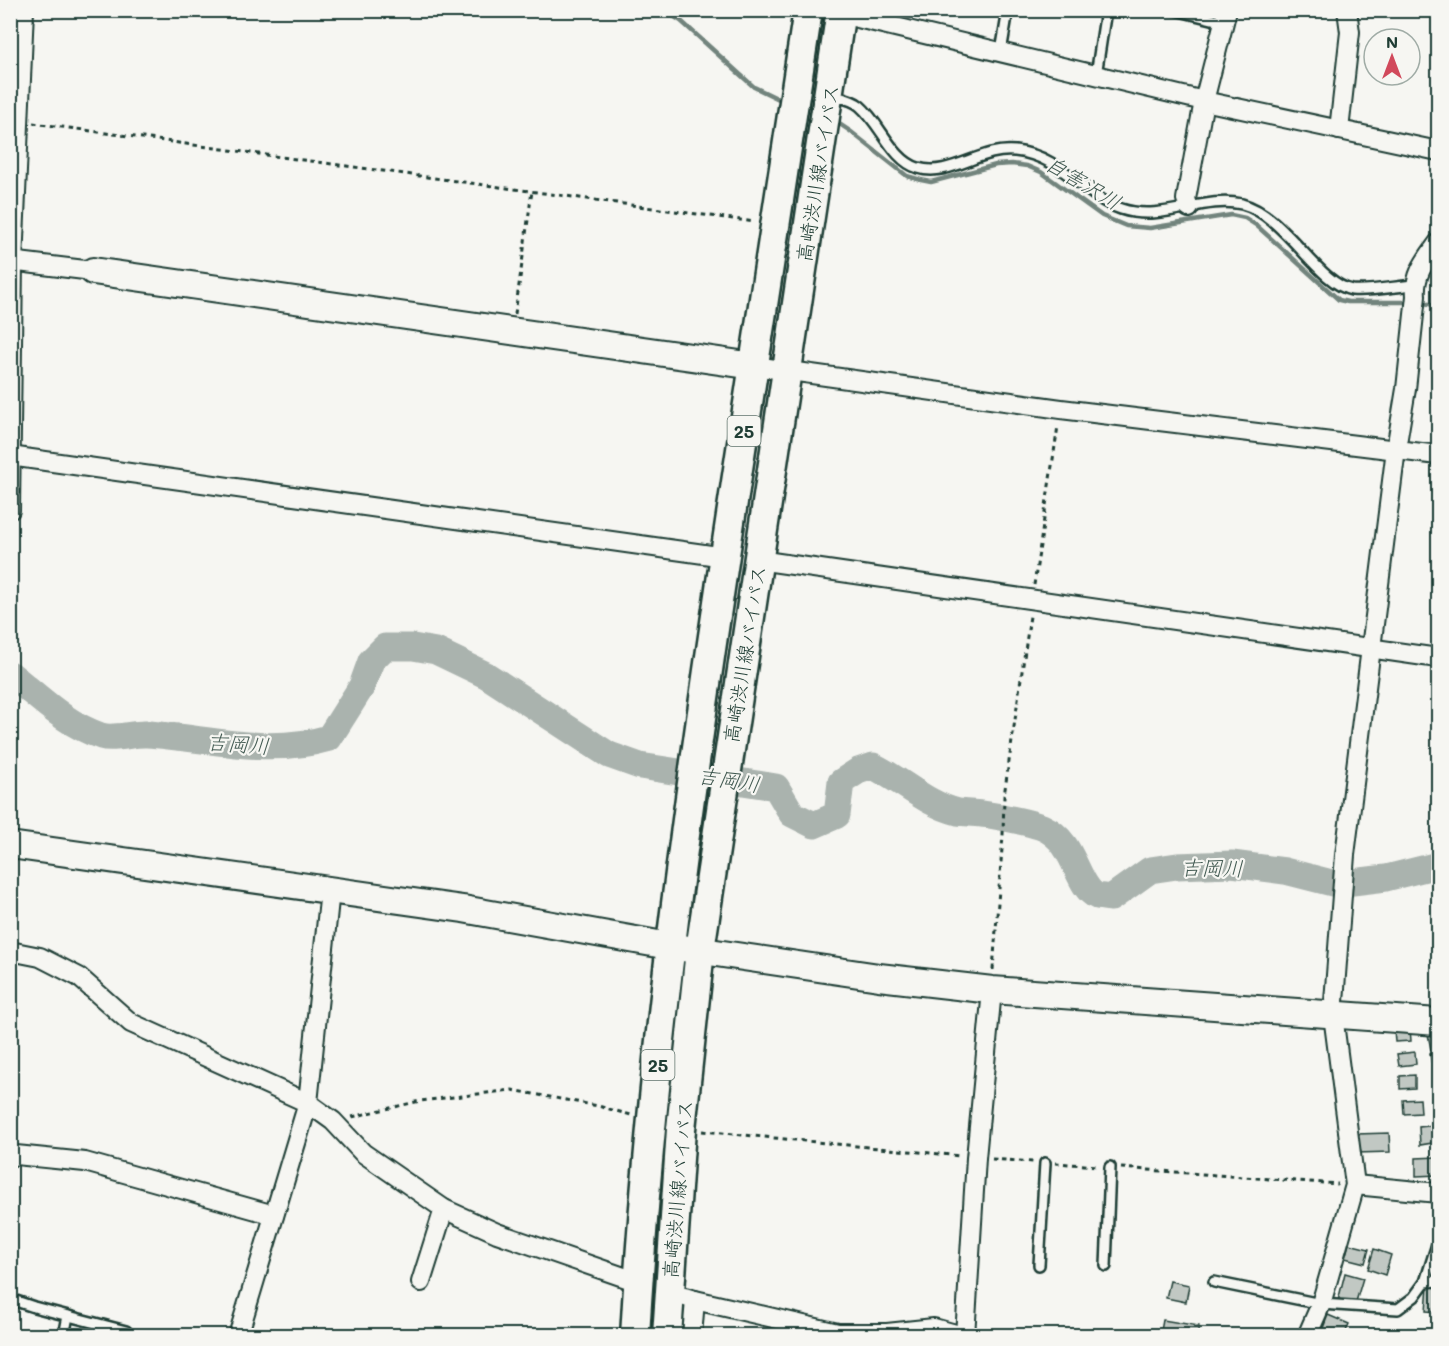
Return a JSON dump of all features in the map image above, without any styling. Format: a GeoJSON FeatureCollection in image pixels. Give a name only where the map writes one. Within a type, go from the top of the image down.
{"type":"FeatureCollection","features":[{"type":"Feature","properties":{"kind":"main road","name":"高崎渋川線バイパス"},"geometry":{"type":"LineString","coordinates":[[635,1335],[669,946],[698,731],[808,10]]}},
{"type":"Feature","properties":{"kind":"main road","name":"高崎渋川線バイパス"},"geometry":{"type":"LineString","coordinates":[[667,1335],[682,1296],[681,1129],[700,950],[841,12]]}},
{"type":"Feature","properties":{"kind":"street"},"geometry":{"type":"LineString","coordinates":[[10,510],[12,261],[24,10]]}},
{"type":"Feature","properties":{"kind":"street"},"geometry":{"type":"LineString","coordinates":[[1339,130],[1350,32],[1347,10]]}},
{"type":"Feature","properties":{"kind":"street"},"geometry":{"type":"LineString","coordinates":[[841,12],[1096,75],[1438,151]]}},
{"type":"Feature","properties":{"kind":"street"},"geometry":{"type":"LineString","coordinates":[[1189,208],[1186,199],[1204,100],[1225,16]]}},
{"type":"Feature","properties":{"kind":"street"},"geometry":{"type":"LineString","coordinates":[[1306,1335],[1321,1304],[1355,1185],[1333,1015],[1345,855],[1396,449],[1406,389],[1415,290],[1423,264],[1438,243]]}},
{"type":"Feature","properties":{"kind":"street"},"geometry":{"type":"LineString","coordinates":[[12,261],[1061,409],[1438,455]]}},
{"type":"Feature","properties":{"kind":"street"},"geometry":{"type":"LineString","coordinates":[[11,456],[725,557]]}},
{"type":"Feature","properties":{"kind":"street"},"geometry":{"type":"LineString","coordinates":[[758,560],[1438,658]]}},
{"type":"Feature","properties":{"kind":"street"},"geometry":{"type":"LineString","coordinates":[[10,845],[463,909],[669,946],[879,977],[992,990],[1438,1022]]}},
{"type":"Feature","properties":{"kind":"street"},"geometry":{"type":"LineString","coordinates":[[238,1335],[308,1103],[330,890]]}},
{"type":"Feature","properties":{"kind":"street"},"geometry":{"type":"LineString","coordinates":[[10,951],[40,957],[79,977],[131,1023],[308,1103],[333,1121],[363,1153],[444,1209],[497,1233],[638,1282]]}},
{"type":"Feature","properties":{"kind":"street"},"geometry":{"type":"LineString","coordinates":[[692,1335],[682,1296],[838,1333],[887,1333],[934,1328],[964,1335],[976,1158],[992,990]]}},
{"type":"Feature","properties":{"kind":"street"},"geometry":{"type":"LineString","coordinates":[[10,1157],[16,1155],[86,1162],[274,1215]]}},
{"type":"Feature","properties":{"kind":"street"},"geometry":{"type":"LineString","coordinates":[[1355,1185],[1438,1193]]}},
{"type":"Feature","properties":{"kind":"street"},"geometry":{"type":"LineString","coordinates":[[421,1282],[444,1209]]}},
{"type":"Feature","properties":{"kind":"lane"},"geometry":{"type":"LineString","coordinates":[[1001,52],[1008,10]]}},
{"type":"Feature","properties":{"kind":"lane"},"geometry":{"type":"LineString","coordinates":[[1096,75],[1106,10]]}},
{"type":"Feature","properties":{"kind":"lane"},"geometry":{"type":"LineString","coordinates":[[1174,10],[1225,16]]}},
{"type":"Feature","properties":{"kind":"lane"},"geometry":{"type":"LineString","coordinates":[[828,100],[859,105],[879,127],[899,157],[918,168],[935,170],[985,153],[1000,150],[1015,151],[1035,154],[1043,158],[1069,174],[1103,200],[1119,208],[1138,213],[1161,213],[1225,202],[1244,204],[1273,221],[1338,284],[1352,290],[1415,290]]}},
{"type":"Feature","properties":{"kind":"lane"},"geometry":{"type":"LineString","coordinates":[[1039,1265],[1045,1163]]}},
{"type":"Feature","properties":{"kind":"lane"},"geometry":{"type":"LineString","coordinates":[[1106,1266],[1110,1167]]}},
{"type":"Feature","properties":{"kind":"lane"},"geometry":{"type":"LineString","coordinates":[[1214,1282],[1321,1304],[1398,1308],[1413,1297],[1425,1282],[1438,1241]]}},
{"type":"Feature","properties":{"kind":"lane"},"geometry":{"type":"LineString","coordinates":[[1425,1282],[1438,1281]]}},
{"type":"Feature","properties":{"kind":"lane"},"geometry":{"type":"LineString","coordinates":[[10,1299],[34,1308],[126,1331],[126,1335]]}},
{"type":"Feature","properties":{"kind":"lane"},"geometry":{"type":"LineString","coordinates":[[64,1335],[68,1316]]}},
{"type":"Feature","properties":{"kind":"path"},"geometry":{"type":"LineString","coordinates":[[20,121],[776,225]]}},
{"type":"Feature","properties":{"kind":"path"},"geometry":{"type":"LineString","coordinates":[[513,332],[532,190]]}},
{"type":"Feature","properties":{"kind":"path"},"geometry":{"type":"LineString","coordinates":[[992,990],[1004,796]]}},
{"type":"Feature","properties":{"kind":"path"},"geometry":{"type":"LineString","coordinates":[[333,1121],[420,1101],[512,1090],[598,1106],[652,1121]]}},
{"type":"Feature","properties":{"kind":"path"},"geometry":{"type":"LineString","coordinates":[[681,1129],[976,1158],[1355,1185]]}},
{"type":"Feature","properties":{"kind":"building"},"geometry":{"type":"Polygon","coordinates":[[[1410,1028],[1411,1041],[1395,1042],[1394,1029],[1410,1028]]]}},
{"type":"Feature","properties":{"kind":"building"},"geometry":{"type":"Polygon","coordinates":[[[1438,1032],[1438,1048],[1431,1050],[1428,1034],[1438,1032]]]}},
{"type":"Feature","properties":{"kind":"building"},"geometry":{"type":"Polygon","coordinates":[[[1415,1052],[1416,1064],[1399,1066],[1397,1054],[1415,1052]]]}},
{"type":"Feature","properties":{"kind":"building"},"geometry":{"type":"Polygon","coordinates":[[[1438,1052],[1438,1069],[1433,1070],[1430,1054],[1438,1052]]]}},
{"type":"Feature","properties":{"kind":"building"},"geometry":{"type":"Polygon","coordinates":[[[1415,1075],[1415,1088],[1400,1089],[1400,1076],[1415,1075]]]}},
{"type":"Feature","properties":{"kind":"building"},"geometry":{"type":"Polygon","coordinates":[[[1420,1099],[1421,1113],[1404,1114],[1403,1100],[1420,1099]]]}},
{"type":"Feature","properties":{"kind":"building"},"geometry":{"type":"Polygon","coordinates":[[[1438,1125],[1438,1142],[1420,1145],[1419,1127],[1438,1125]]]}},
{"type":"Feature","properties":{"kind":"building"},"geometry":{"type":"Polygon","coordinates":[[[1389,1133],[1390,1152],[1357,1153],[1356,1134],[1389,1133]]]}},
{"type":"Feature","properties":{"kind":"building"},"geometry":{"type":"Polygon","coordinates":[[[1438,1157],[1438,1175],[1416,1176],[1416,1158],[1438,1157]]]}},
{"type":"Feature","properties":{"kind":"building"},"geometry":{"type":"Polygon","coordinates":[[[1349,1244],[1369,1249],[1365,1263],[1345,1258],[1349,1244]]]}},
{"type":"Feature","properties":{"kind":"building"},"geometry":{"type":"Polygon","coordinates":[[[1374,1249],[1391,1255],[1385,1275],[1368,1269],[1374,1249]]]}},
{"type":"Feature","properties":{"kind":"building"},"geometry":{"type":"Polygon","coordinates":[[[1345,1273],[1363,1278],[1355,1305],[1338,1301],[1345,1273]]]}},
{"type":"Feature","properties":{"kind":"building"},"geometry":{"type":"Polygon","coordinates":[[[1170,1281],[1189,1285],[1186,1302],[1166,1298],[1170,1281]]]}},
{"type":"Feature","properties":{"kind":"building"},"geometry":{"type":"Polygon","coordinates":[[[1428,1285],[1438,1286],[1438,1312],[1426,1311],[1428,1285]]]}},
{"type":"Feature","properties":{"kind":"building"},"geometry":{"type":"Polygon","coordinates":[[[1328,1315],[1349,1324],[1344,1336],[1320,1336],[1328,1315]]]}},
{"type":"Feature","properties":{"kind":"building"},"geometry":{"type":"Polygon","coordinates":[[[1163,1320],[1199,1326],[1197,1336],[1160,1336],[1163,1320]]]}},
{"type":"Feature","properties":{"kind":"waterway","name":"自害沢川"},"geometry":{"type":"LineString","coordinates":[[664,10],[681,21],[754,87],[785,102]]}},
{"type":"Feature","properties":{"kind":"waterway","name":"自害沢川"},"geometry":{"type":"LineString","coordinates":[[835,121],[907,176],[931,182],[996,165],[1012,164],[1027,166],[1041,172],[1102,216],[1126,226],[1150,228],[1231,215],[1245,218],[1256,225],[1339,300],[1412,302]]}},
{"type":"Feature","properties":{"kind":"waterway","name":"自害沢川"},"geometry":{"type":"LineString","coordinates":[[1420,302],[1438,306]]}},
{"type":"Feature","properties":{"kind":"waterway","name":"吉岡川"},"geometry":{"type":"LineString","coordinates":[[10,674],[64,717],[101,736],[147,734],[238,744],[283,746],[329,738],[362,686],[371,661],[385,647],[413,647],[436,651],[486,675],[609,755],[640,766],[776,787],[792,814],[814,825],[837,815],[841,782],[858,771],[873,766],[947,809],[1039,826],[1055,835],[1063,843],[1084,884],[1097,896],[1111,898],[1150,870],[1177,866],[1232,864],[1285,871],[1336,884],[1386,878],[1438,865]]}}]}
